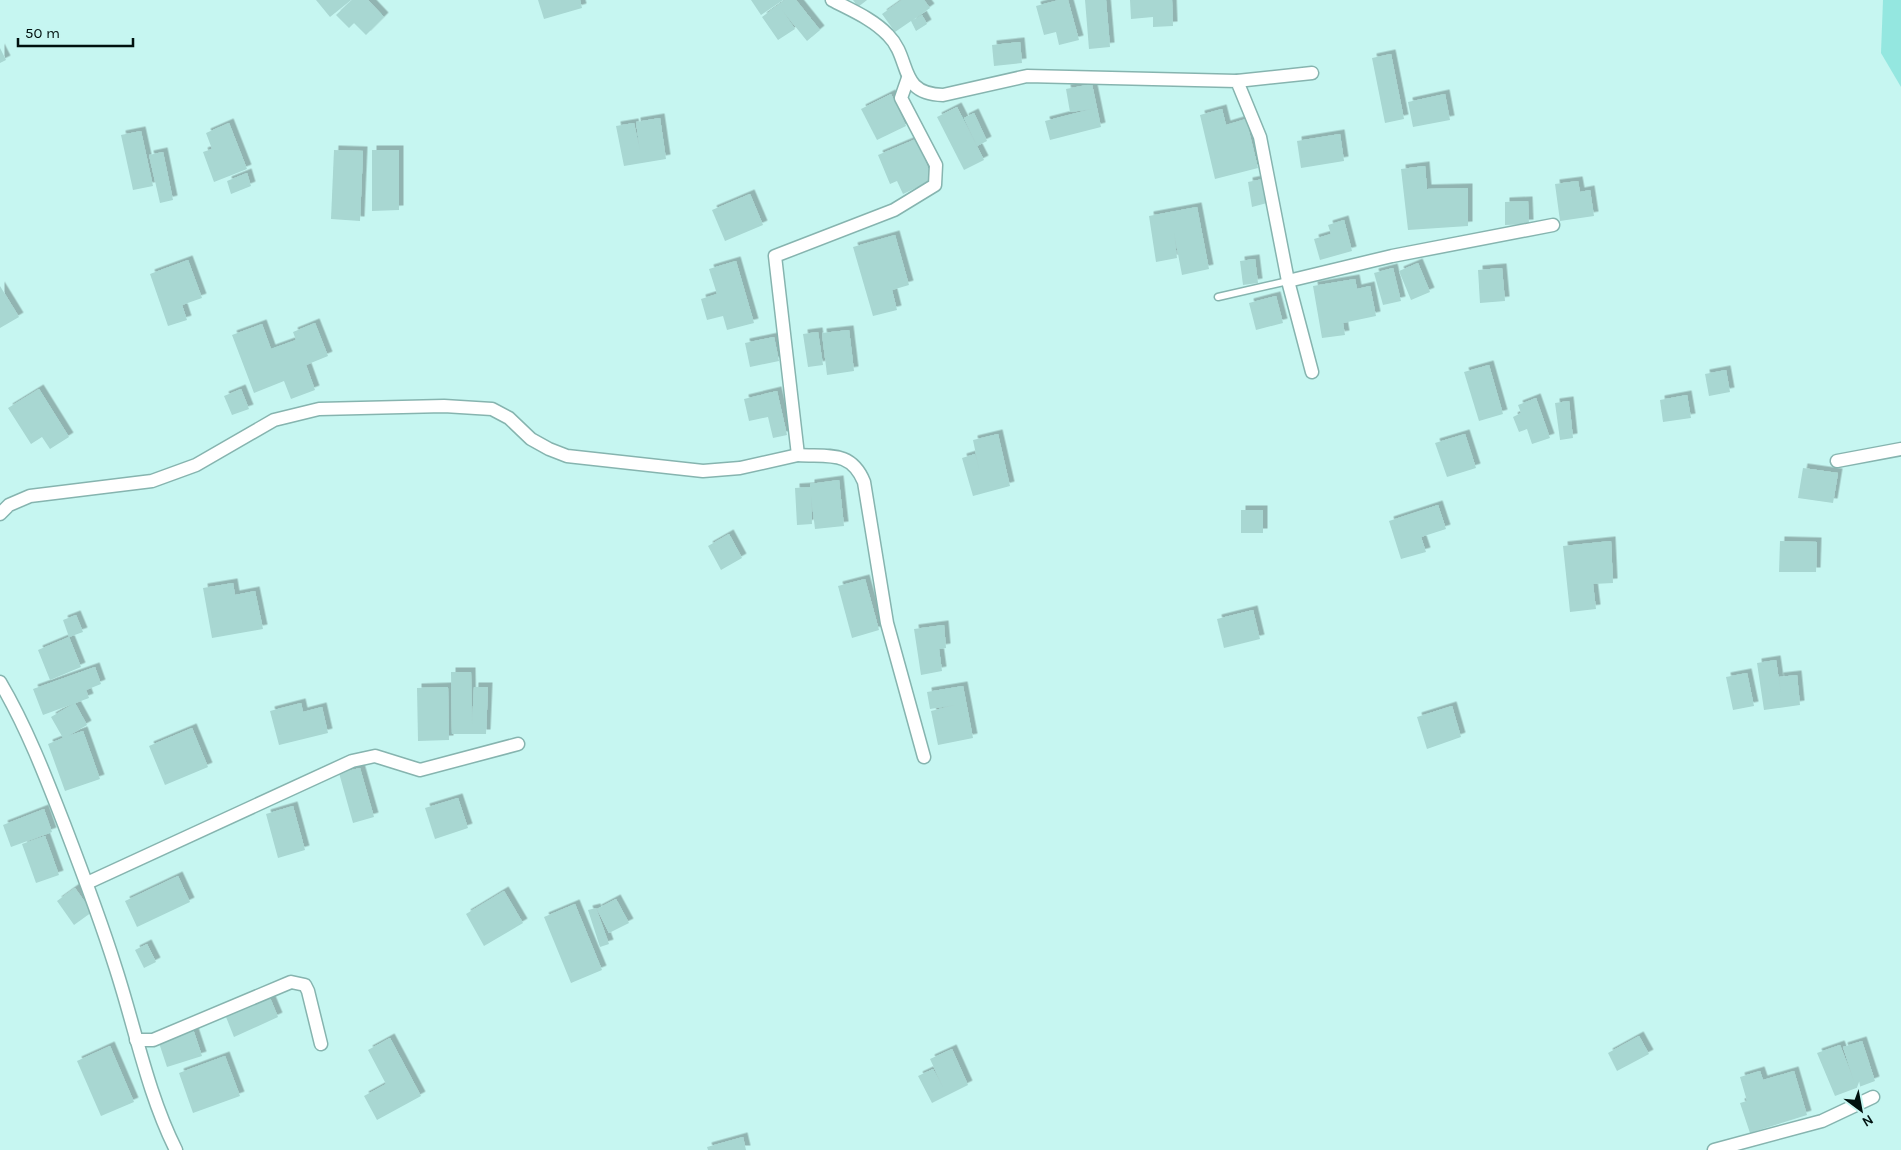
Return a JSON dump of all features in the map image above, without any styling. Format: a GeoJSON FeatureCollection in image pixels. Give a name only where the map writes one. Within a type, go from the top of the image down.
{"type":"FeatureCollection","features":[{"type":"Feature","properties":{"kind":"street"},"geometry":{"type":"LineString","coordinates":[[832,0],[879,26],[890,36],[908,78],[923,92],[943,95],[1027,76],[1237,80],[1312,73]]}},
{"type":"Feature","properties":{"kind":"street"},"geometry":{"type":"LineString","coordinates":[[798,455],[775,256],[894,210],[935,185],[936,166],[901,98],[908,78]]}},
{"type":"Feature","properties":{"kind":"street"},"geometry":{"type":"LineString","coordinates":[[1237,80],[1260,137],[1288,281],[1312,372]]}},
{"type":"Feature","properties":{"kind":"street"},"geometry":{"type":"LineString","coordinates":[[1288,281],[1392,256],[1553,225]]}},
{"type":"Feature","properties":{"kind":"street"},"geometry":{"type":"LineString","coordinates":[[0,514],[9,505],[30,496],[152,481],[172,475],[214,456],[274,420],[319,409],[444,406],[492,409],[509,418],[531,439],[549,450],[567,456],[702,471],[740,468],[798,455],[847,459],[854,463],[860,471],[864,482],[887,623],[924,757]]}},
{"type":"Feature","properties":{"kind":"street"},"geometry":{"type":"LineString","coordinates":[[1837,461],[1901,449]]}},
{"type":"Feature","properties":{"kind":"street"},"geometry":{"type":"LineString","coordinates":[[0,682],[14,705],[49,786],[87,883],[116,967],[136,1040],[164,1123],[176,1150]]}},
{"type":"Feature","properties":{"kind":"street"},"geometry":{"type":"LineString","coordinates":[[87,883],[352,760],[376,756],[420,770],[518,744]]}},
{"type":"Feature","properties":{"kind":"street"},"geometry":{"type":"LineString","coordinates":[[136,1040],[153,1040],[291,982],[304,986],[308,991],[321,1044]]}},
{"type":"Feature","properties":{"kind":"street"},"geometry":{"type":"LineString","coordinates":[[1714,1150],[1822,1121],[1874,1097]]}},
{"type":"Feature","properties":{"kind":"lane"},"geometry":{"type":"LineString","coordinates":[[1218,297],[1288,281]]}},
{"type":"Feature","properties":{"kind":"shaded area"},"geometry":{"type":"Polygon","coordinates":[[[1883,0],[1901,0],[1901,87],[1881,53],[1883,0]]]}},
{"type":"Feature","properties":{"kind":"building"},"geometry":{"type":"Polygon","coordinates":[[[316,0],[351,0],[330,17],[316,0]]]}},
{"type":"Feature","properties":{"kind":"building"},"geometry":{"type":"Polygon","coordinates":[[[352,0],[368,0],[384,17],[366,35],[354,23],[349,28],[336,15],[352,0]]]}},
{"type":"Feature","properties":{"kind":"building"},"geometry":{"type":"Polygon","coordinates":[[[538,0],[580,0],[582,8],[544,19],[538,0]]]}},
{"type":"Feature","properties":{"kind":"building"},"geometry":{"type":"Polygon","coordinates":[[[751,0],[783,0],[761,15],[751,0]]]}},
{"type":"Feature","properties":{"kind":"building"},"geometry":{"type":"Polygon","coordinates":[[[785,0],[796,0],[820,30],[807,41],[782,10],[795,29],[778,40],[762,17],[785,0]]]}},
{"type":"Feature","properties":{"kind":"building"},"geometry":{"type":"Polygon","coordinates":[[[853,0],[867,0],[858,7],[853,0]]]}},
{"type":"Feature","properties":{"kind":"building"},"geometry":{"type":"Polygon","coordinates":[[[902,0],[924,0],[930,8],[913,20],[922,15],[927,24],[916,31],[911,21],[895,32],[882,14],[902,0]]]}},
{"type":"Feature","properties":{"kind":"building"},"geometry":{"type":"Polygon","coordinates":[[[1059,0],[1068,0],[1079,40],[1059,45],[1056,32],[1044,35],[1036,6],[1059,0]]]}},
{"type":"Feature","properties":{"kind":"building"},"geometry":{"type":"Polygon","coordinates":[[[1085,0],[1106,0],[1110,47],[1089,49],[1085,0]]]}},
{"type":"Feature","properties":{"kind":"building"},"geometry":{"type":"Polygon","coordinates":[[[1130,0],[1172,0],[1173,26],[1153,27],[1153,17],[1131,19],[1130,0]]]}},
{"type":"Feature","properties":{"kind":"building"},"geometry":{"type":"Polygon","coordinates":[[[1020,42],[1022,63],[994,66],[992,45],[1020,42]]]}},
{"type":"Feature","properties":{"kind":"building"},"geometry":{"type":"Polygon","coordinates":[[[0,48],[6,60],[0,63],[0,48]]]}},
{"type":"Feature","properties":{"kind":"building"},"geometry":{"type":"Polygon","coordinates":[[[1391,54],[1404,119],[1385,123],[1372,58],[1391,54]]]}},
{"type":"Feature","properties":{"kind":"building"},"geometry":{"type":"Polygon","coordinates":[[[1092,84],[1101,127],[1050,140],[1045,121],[1092,109],[1070,112],[1066,89],[1092,84]]]}},
{"type":"Feature","properties":{"kind":"building"},"geometry":{"type":"Polygon","coordinates":[[[891,94],[906,126],[877,140],[861,109],[891,94]]]}},
{"type":"Feature","properties":{"kind":"building"},"geometry":{"type":"Polygon","coordinates":[[[1445,94],[1450,120],[1413,127],[1408,102],[1445,94]]]}},
{"type":"Feature","properties":{"kind":"building"},"geometry":{"type":"Polygon","coordinates":[[[957,107],[984,160],[964,170],[937,117],[957,107]]]}},
{"type":"Feature","properties":{"kind":"building"},"geometry":{"type":"Polygon","coordinates":[[[1222,109],[1226,125],[1246,119],[1258,168],[1215,179],[1200,115],[1222,109]]]}},
{"type":"Feature","properties":{"kind":"building"},"geometry":{"type":"Polygon","coordinates":[[[974,113],[987,141],[977,146],[964,118],[974,113]]]}},
{"type":"Feature","properties":{"kind":"building"},"geometry":{"type":"Polygon","coordinates":[[[660,118],[666,159],[624,166],[616,126],[634,123],[640,151],[636,122],[660,118]]]}},
{"type":"Feature","properties":{"kind":"building"},"geometry":{"type":"Polygon","coordinates":[[[229,123],[247,169],[214,182],[203,152],[212,149],[206,133],[229,123]]]}},
{"type":"Feature","properties":{"kind":"building"},"geometry":{"type":"Polygon","coordinates":[[[141,131],[153,186],[133,190],[121,135],[141,131]]]}},
{"type":"Feature","properties":{"kind":"building"},"geometry":{"type":"Polygon","coordinates":[[[1340,134],[1344,161],[1301,168],[1297,141],[1340,134]]]}},
{"type":"Feature","properties":{"kind":"building"},"geometry":{"type":"Polygon","coordinates":[[[916,139],[933,180],[903,194],[897,181],[890,184],[878,155],[916,139]]]}},
{"type":"Feature","properties":{"kind":"building"},"geometry":{"type":"Polygon","coordinates":[[[334,150],[363,151],[360,221],[331,219],[334,150]]]}},
{"type":"Feature","properties":{"kind":"building"},"geometry":{"type":"Polygon","coordinates":[[[372,150],[399,150],[399,210],[372,211],[372,150]]]}},
{"type":"Feature","properties":{"kind":"building"},"geometry":{"type":"Polygon","coordinates":[[[163,152],[173,200],[160,203],[149,155],[163,152]]]}},
{"type":"Feature","properties":{"kind":"building"},"geometry":{"type":"Polygon","coordinates":[[[1425,166],[1427,189],[1468,188],[1468,226],[1408,230],[1401,169],[1425,166]]]}},
{"type":"Feature","properties":{"kind":"building"},"geometry":{"type":"Polygon","coordinates":[[[247,173],[251,186],[231,194],[227,181],[247,173]]]}},
{"type":"Feature","properties":{"kind":"building"},"geometry":{"type":"Polygon","coordinates":[[[1263,179],[1267,203],[1252,207],[1248,182],[1263,179]]]}},
{"type":"Feature","properties":{"kind":"building"},"geometry":{"type":"Polygon","coordinates":[[[1578,181],[1580,192],[1590,190],[1594,216],[1560,221],[1555,184],[1578,181]]]}},
{"type":"Feature","properties":{"kind":"building"},"geometry":{"type":"Polygon","coordinates":[[[750,194],[763,225],[725,241],[712,210],[750,194]]]}},
{"type":"Feature","properties":{"kind":"building"},"geometry":{"type":"Polygon","coordinates":[[[1528,201],[1529,224],[1505,225],[1505,202],[1528,201]]]}},
{"type":"Feature","properties":{"kind":"building"},"geometry":{"type":"Polygon","coordinates":[[[1197,207],[1209,269],[1182,275],[1174,233],[1177,258],[1156,262],[1149,216],[1197,207]]]}},
{"type":"Feature","properties":{"kind":"building"},"geometry":{"type":"Polygon","coordinates":[[[1344,220],[1352,251],[1320,260],[1314,239],[1331,234],[1328,225],[1344,220]]]}},
{"type":"Feature","properties":{"kind":"building"},"geometry":{"type":"Polygon","coordinates":[[[895,235],[909,285],[892,290],[897,310],[873,316],[853,247],[895,235]]]}},
{"type":"Feature","properties":{"kind":"building"},"geometry":{"type":"Polygon","coordinates":[[[1255,259],[1258,283],[1243,285],[1240,261],[1255,259]]]}},
{"type":"Feature","properties":{"kind":"building"},"geometry":{"type":"Polygon","coordinates":[[[188,260],[202,298],[182,305],[187,320],[168,326],[150,274],[188,260]]]}},
{"type":"Feature","properties":{"kind":"building"},"geometry":{"type":"Polygon","coordinates":[[[736,261],[754,323],[727,330],[723,316],[707,320],[701,299],[717,294],[709,269],[736,261]]]}},
{"type":"Feature","properties":{"kind":"building"},"geometry":{"type":"Polygon","coordinates":[[[1418,263],[1430,292],[1411,300],[1399,271],[1418,263]]]}},
{"type":"Feature","properties":{"kind":"building"},"geometry":{"type":"Polygon","coordinates":[[[1393,268],[1401,301],[1383,305],[1374,273],[1393,268]]]}},
{"type":"Feature","properties":{"kind":"building"},"geometry":{"type":"Polygon","coordinates":[[[1502,268],[1505,301],[1480,303],[1478,270],[1502,268]]]}},
{"type":"Feature","properties":{"kind":"building"},"geometry":{"type":"Polygon","coordinates":[[[1355,279],[1357,289],[1370,286],[1376,316],[1338,324],[1343,323],[1345,335],[1322,338],[1313,286],[1355,279]]]}},
{"type":"Feature","properties":{"kind":"building"},"geometry":{"type":"Polygon","coordinates":[[[0,286],[19,317],[0,328],[0,286]]]}},
{"type":"Feature","properties":{"kind":"building"},"geometry":{"type":"Polygon","coordinates":[[[1276,296],[1283,323],[1256,330],[1249,303],[1276,296]]]}},
{"type":"Feature","properties":{"kind":"building"},"geometry":{"type":"Polygon","coordinates":[[[315,323],[328,356],[306,365],[315,390],[291,399],[284,381],[254,393],[232,335],[262,324],[271,349],[296,340],[293,332],[315,323]]]}},
{"type":"Feature","properties":{"kind":"building"},"geometry":{"type":"Polygon","coordinates":[[[849,330],[854,371],[827,375],[822,333],[849,330]]]}},
{"type":"Feature","properties":{"kind":"building"},"geometry":{"type":"Polygon","coordinates":[[[818,332],[823,365],[808,367],[803,334],[818,332]]]}},
{"type":"Feature","properties":{"kind":"building"},"geometry":{"type":"Polygon","coordinates":[[[774,337],[779,361],[750,367],[745,343],[774,337]]]}},
{"type":"Feature","properties":{"kind":"building"},"geometry":{"type":"Polygon","coordinates":[[[1489,365],[1503,414],[1479,421],[1464,372],[1489,365]]]}},
{"type":"Feature","properties":{"kind":"building"},"geometry":{"type":"Polygon","coordinates":[[[1726,370],[1730,392],[1709,396],[1705,374],[1726,370]]]}},
{"type":"Feature","properties":{"kind":"building"},"geometry":{"type":"Polygon","coordinates":[[[39,389],[69,437],[50,449],[42,437],[31,444],[8,408],[39,389]]]}},
{"type":"Feature","properties":{"kind":"building"},"geometry":{"type":"Polygon","coordinates":[[[241,389],[249,409],[232,415],[224,396],[241,389]]]}},
{"type":"Feature","properties":{"kind":"building"},"geometry":{"type":"Polygon","coordinates":[[[777,391],[787,435],[773,438],[768,417],[749,421],[744,399],[777,391]]]}},
{"type":"Feature","properties":{"kind":"building"},"geometry":{"type":"Polygon","coordinates":[[[1687,395],[1691,418],[1663,422],[1660,400],[1687,395]]]}},
{"type":"Feature","properties":{"kind":"building"},"geometry":{"type":"Polygon","coordinates":[[[1536,398],[1550,438],[1532,444],[1527,429],[1519,432],[1513,417],[1521,413],[1518,405],[1536,398]]]}},
{"type":"Feature","properties":{"kind":"building"},"geometry":{"type":"Polygon","coordinates":[[[1569,401],[1573,438],[1560,440],[1555,403],[1569,401]]]}},
{"type":"Feature","properties":{"kind":"building"},"geometry":{"type":"Polygon","coordinates":[[[998,434],[1010,486],[973,496],[962,458],[975,454],[979,469],[973,440],[998,434]]]}},
{"type":"Feature","properties":{"kind":"building"},"geometry":{"type":"Polygon","coordinates":[[[1465,434],[1476,468],[1447,477],[1435,443],[1465,434]]]}},
{"type":"Feature","properties":{"kind":"building"},"geometry":{"type":"Polygon","coordinates":[[[1803,468],[1838,473],[1833,503],[1798,498],[1803,468]]]}},
{"type":"Feature","properties":{"kind":"building"},"geometry":{"type":"Polygon","coordinates":[[[839,480],[844,526],[815,529],[811,495],[812,524],[797,525],[795,488],[810,487],[810,484],[839,480]]]}},
{"type":"Feature","properties":{"kind":"building"},"geometry":{"type":"Polygon","coordinates":[[[1438,505],[1446,529],[1421,537],[1426,552],[1401,559],[1389,521],[1438,505]]]}},
{"type":"Feature","properties":{"kind":"building"},"geometry":{"type":"Polygon","coordinates":[[[1241,510],[1263,510],[1263,533],[1241,533],[1241,510]]]}},
{"type":"Feature","properties":{"kind":"building"},"geometry":{"type":"Polygon","coordinates":[[[729,534],[742,558],[721,570],[708,546],[729,534]]]}},
{"type":"Feature","properties":{"kind":"building"},"geometry":{"type":"Polygon","coordinates":[[[1611,541],[1613,583],[1593,584],[1596,609],[1570,612],[1563,546],[1611,541]]]}},
{"type":"Feature","properties":{"kind":"building"},"geometry":{"type":"Polygon","coordinates":[[[1780,541],[1817,542],[1816,572],[1779,572],[1780,541]]]}},
{"type":"Feature","properties":{"kind":"building"},"geometry":{"type":"Polygon","coordinates":[[[865,579],[879,630],[852,638],[838,586],[865,579]]]}},
{"type":"Feature","properties":{"kind":"building"},"geometry":{"type":"Polygon","coordinates":[[[233,583],[235,595],[255,591],[263,629],[212,638],[203,588],[233,583]]]}},
{"type":"Feature","properties":{"kind":"building"},"geometry":{"type":"Polygon","coordinates":[[[1253,610],[1260,639],[1224,648],[1217,619],[1253,610]]]}},
{"type":"Feature","properties":{"kind":"building"},"geometry":{"type":"Polygon","coordinates":[[[76,615],[83,632],[69,637],[63,620],[76,615]]]}},
{"type":"Feature","properties":{"kind":"building"},"geometry":{"type":"Polygon","coordinates":[[[944,625],[946,648],[939,649],[942,671],[921,675],[914,629],[944,625]]]}},
{"type":"Feature","properties":{"kind":"building"},"geometry":{"type":"Polygon","coordinates":[[[69,637],[81,667],[50,680],[38,650],[69,637]]]}},
{"type":"Feature","properties":{"kind":"building"},"geometry":{"type":"Polygon","coordinates":[[[1776,660],[1781,694],[1779,677],[1797,675],[1800,705],[1764,710],[1757,663],[1776,660]]]}},
{"type":"Feature","properties":{"kind":"building"},"geometry":{"type":"Polygon","coordinates":[[[95,667],[101,684],[86,690],[89,698],[43,715],[33,689],[95,667]]]}},
{"type":"Feature","properties":{"kind":"building"},"geometry":{"type":"Polygon","coordinates":[[[451,672],[471,672],[472,724],[474,687],[488,687],[486,734],[452,734],[451,672]]]}},
{"type":"Feature","properties":{"kind":"building"},"geometry":{"type":"Polygon","coordinates":[[[1747,673],[1754,706],[1733,710],[1726,677],[1747,673]]]}},
{"type":"Feature","properties":{"kind":"building"},"geometry":{"type":"Polygon","coordinates":[[[963,686],[973,738],[938,745],[931,711],[955,705],[930,709],[927,692],[963,686]]]}},
{"type":"Feature","properties":{"kind":"building"},"geometry":{"type":"Polygon","coordinates":[[[448,687],[449,740],[418,741],[417,688],[448,687]]]}},
{"type":"Feature","properties":{"kind":"building"},"geometry":{"type":"Polygon","coordinates":[[[75,703],[87,725],[68,736],[83,731],[100,779],[65,791],[48,744],[63,738],[51,717],[75,703]]]}},
{"type":"Feature","properties":{"kind":"building"},"geometry":{"type":"Polygon","coordinates":[[[301,703],[303,712],[322,707],[328,733],[279,745],[270,711],[301,703]]]}},
{"type":"Feature","properties":{"kind":"building"},"geometry":{"type":"Polygon","coordinates":[[[1452,706],[1461,737],[1427,749],[1417,717],[1452,706]]]}},
{"type":"Feature","properties":{"kind":"building"},"geometry":{"type":"Polygon","coordinates":[[[192,728],[208,767],[165,785],[149,746],[192,728]]]}},
{"type":"Feature","properties":{"kind":"building"},"geometry":{"type":"Polygon","coordinates":[[[360,768],[374,817],[353,823],[339,773],[360,768]]]}},
{"type":"Feature","properties":{"kind":"building"},"geometry":{"type":"Polygon","coordinates":[[[458,798],[468,828],[435,839],[425,808],[458,798]]]}},
{"type":"Feature","properties":{"kind":"building"},"geometry":{"type":"Polygon","coordinates":[[[293,806],[305,850],[278,858],[266,814],[293,806]]]}},
{"type":"Feature","properties":{"kind":"building"},"geometry":{"type":"Polygon","coordinates":[[[44,809],[52,832],[11,847],[3,825],[44,809]]]}},
{"type":"Feature","properties":{"kind":"building"},"geometry":{"type":"Polygon","coordinates":[[[45,836],[59,875],[36,883],[22,844],[45,836]]]}},
{"type":"Feature","properties":{"kind":"building"},"geometry":{"type":"Polygon","coordinates":[[[178,876],[190,902],[137,927],[125,901],[178,876]]]}},
{"type":"Feature","properties":{"kind":"building"},"geometry":{"type":"Polygon","coordinates":[[[75,888],[92,912],[74,925],[57,901],[75,888]]]}},
{"type":"Feature","properties":{"kind":"building"},"geometry":{"type":"Polygon","coordinates":[[[504,891],[523,923],[484,946],[466,914],[504,891]]]}},
{"type":"Feature","properties":{"kind":"building"},"geometry":{"type":"Polygon","coordinates":[[[616,899],[629,923],[609,933],[597,909],[616,899]]]}},
{"type":"Feature","properties":{"kind":"building"},"geometry":{"type":"Polygon","coordinates":[[[575,904],[602,970],[571,983],[544,917],[575,904]]]}},
{"type":"Feature","properties":{"kind":"building"},"geometry":{"type":"Polygon","coordinates":[[[596,908],[609,944],[600,947],[588,910],[596,908]]]}},
{"type":"Feature","properties":{"kind":"building"},"geometry":{"type":"Polygon","coordinates":[[[147,944],[156,962],[144,968],[135,950],[147,944]]]}},
{"type":"Feature","properties":{"kind":"building"},"geometry":{"type":"Polygon","coordinates":[[[268,993],[278,1017],[234,1037],[224,1012],[268,993]]]}},
{"type":"Feature","properties":{"kind":"building"},"geometry":{"type":"Polygon","coordinates":[[[193,1029],[202,1056],[167,1067],[158,1040],[193,1029]]]}},
{"type":"Feature","properties":{"kind":"building"},"geometry":{"type":"Polygon","coordinates":[[[1639,1036],[1649,1054],[1617,1071],[1608,1053],[1639,1036]]]}},
{"type":"Feature","properties":{"kind":"building"},"geometry":{"type":"Polygon","coordinates":[[[390,1038],[421,1096],[377,1120],[364,1096],[386,1084],[368,1050],[390,1038]]]}},
{"type":"Feature","properties":{"kind":"building"},"geometry":{"type":"Polygon","coordinates":[[[1862,1041],[1875,1081],[1835,1096],[1817,1053],[1840,1045],[1854,1081],[1843,1047],[1862,1041]]]}},
{"type":"Feature","properties":{"kind":"building"},"geometry":{"type":"Polygon","coordinates":[[[110,1046],[134,1102],[101,1116],[77,1061],[110,1046]]]}},
{"type":"Feature","properties":{"kind":"building"},"geometry":{"type":"Polygon","coordinates":[[[952,1049],[968,1085],[932,1103],[918,1076],[933,1069],[943,1087],[930,1059],[952,1049]]]}},
{"type":"Feature","properties":{"kind":"building"},"geometry":{"type":"Polygon","coordinates":[[[225,1056],[240,1096],[193,1113],[179,1073],[225,1056]]]}},
{"type":"Feature","properties":{"kind":"building"},"geometry":{"type":"Polygon","coordinates":[[[1760,1071],[1763,1080],[1794,1071],[1807,1115],[1750,1133],[1740,1103],[1747,1101],[1740,1077],[1760,1071]]]}},
{"type":"Feature","properties":{"kind":"building"},"geometry":{"type":"Polygon","coordinates":[[[743,1137],[746,1150],[708,1150],[707,1147],[743,1137]]]}}]}
